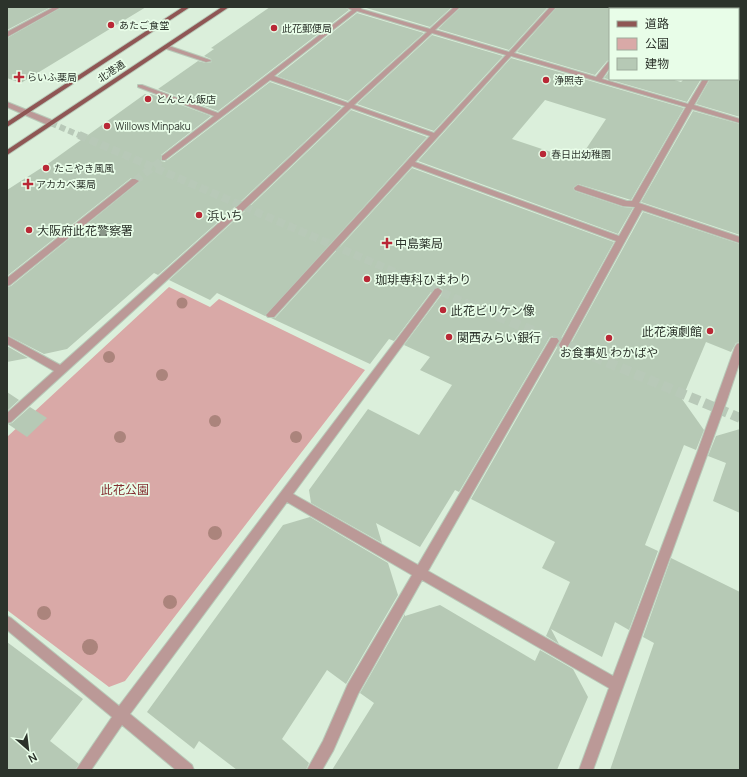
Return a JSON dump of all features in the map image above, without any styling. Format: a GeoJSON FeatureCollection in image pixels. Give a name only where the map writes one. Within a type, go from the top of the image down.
{"type":"FeatureCollection","features":[{"type":"Feature","properties":{"kind":"main road","name":"北港通"},"geometry":{"type":"LineString","coordinates":[[7,125],[187,7]]}},
{"type":"Feature","properties":{"kind":"main road","name":"北港通"},"geometry":{"type":"LineString","coordinates":[[7,152],[226,7]]}},
{"type":"Feature","properties":{"kind":"street"},"geometry":{"type":"LineString","coordinates":[[7,35],[58,7]]}},
{"type":"Feature","properties":{"kind":"street"},"geometry":{"type":"LineString","coordinates":[[349,7],[357,8],[740,121]]}},
{"type":"Feature","properties":{"kind":"street"},"geometry":{"type":"LineString","coordinates":[[7,419],[242,207],[457,7]]}},
{"type":"Feature","properties":{"kind":"street"},"geometry":{"type":"LineString","coordinates":[[271,315],[553,7]]}},
{"type":"Feature","properties":{"kind":"street"},"geometry":{"type":"LineString","coordinates":[[165,158],[357,8]]}},
{"type":"Feature","properties":{"kind":"street"},"geometry":{"type":"LineString","coordinates":[[166,47],[208,61]]}},
{"type":"Feature","properties":{"kind":"street"},"geometry":{"type":"LineString","coordinates":[[598,79],[609,64]]}},
{"type":"Feature","properties":{"kind":"street"},"geometry":{"type":"LineString","coordinates":[[269,77],[436,136]]}},
{"type":"Feature","properties":{"kind":"street"},"geometry":{"type":"LineString","coordinates":[[314,770],[328,746],[353,690],[420,572],[621,240],[637,205],[705,80]]}},
{"type":"Feature","properties":{"kind":"street"},"geometry":{"type":"LineString","coordinates":[[140,86],[219,116]]}},
{"type":"Feature","properties":{"kind":"street"},"geometry":{"type":"LineString","coordinates":[[7,104],[51,123]]}},
{"type":"Feature","properties":{"kind":"street"},"geometry":{"type":"LineString","coordinates":[[411,163],[621,240]]}},
{"type":"Feature","properties":{"kind":"street"},"geometry":{"type":"LineString","coordinates":[[7,283],[135,181]]}},
{"type":"Feature","properties":{"kind":"street"},"geometry":{"type":"LineString","coordinates":[[578,188],[626,204],[637,205],[740,240]]}},
{"type":"Feature","properties":{"kind":"street"},"geometry":{"type":"LineString","coordinates":[[83,770],[120,716],[438,291]]}},
{"type":"Feature","properties":{"kind":"street"},"geometry":{"type":"LineString","coordinates":[[7,340],[61,370]]}},
{"type":"Feature","properties":{"kind":"street"},"geometry":{"type":"LineString","coordinates":[[586,770],[615,684],[719,409],[740,347]]}},
{"type":"Feature","properties":{"kind":"street"},"geometry":{"type":"LineString","coordinates":[[286,496],[615,684]]}},
{"type":"Feature","properties":{"kind":"street"},"geometry":{"type":"LineString","coordinates":[[7,622],[186,770]]}},
{"type":"Feature","properties":{"kind":"green space","name":"此花公園"},"geometry":{"type":"Polygon","coordinates":[[[169,287],[210,307],[219,299],[365,370],[125,681],[109,687],[7,610],[7,437],[169,287]]]}},
{"type":"Feature","properties":{"kind":"building"},"geometry":{"type":"Polygon","coordinates":[[[7,7],[51,7],[7,30],[7,7]]]}},
{"type":"Feature","properties":{"kind":"building"},"geometry":{"type":"Polygon","coordinates":[[[62,7],[146,7],[21,83],[7,78],[7,38],[62,7]]]}},
{"type":"Feature","properties":{"kind":"building"},"geometry":{"type":"Polygon","coordinates":[[[270,7],[345,7],[349,10],[218,111],[158,89],[198,61],[206,63],[212,62],[211,59],[204,56],[214,49],[211,48],[270,7]]]}},
{"type":"Feature","properties":{"kind":"building"},"geometry":{"type":"Polygon","coordinates":[[[363,7],[452,7],[430,27],[363,7]]]}},
{"type":"Feature","properties":{"kind":"building"},"geometry":{"type":"Polygon","coordinates":[[[461,7],[548,7],[509,50],[438,29],[461,7]]]}},
{"type":"Feature","properties":{"kind":"building"},"geometry":{"type":"Polygon","coordinates":[[[557,7],[610,7],[609,60],[595,75],[517,52],[557,7]]]}},
{"type":"Feature","properties":{"kind":"building"},"geometry":{"type":"Polygon","coordinates":[[[357,13],[424,33],[348,101],[277,76],[357,13]]]}},
{"type":"Feature","properties":{"kind":"building"},"geometry":{"type":"Polygon","coordinates":[[[432,35],[503,56],[434,131],[357,104],[432,35]]]}},
{"type":"Feature","properties":{"kind":"building"},"geometry":{"type":"Polygon","coordinates":[[[740,44],[740,117],[696,104],[709,80],[739,80],[740,44]]]}},
{"type":"Feature","properties":{"kind":"building"},"geometry":{"type":"Polygon","coordinates":[[[511,58],[684,108],[631,200],[578,184],[573,188],[575,191],[623,207],[633,208],[618,234],[418,161],[511,58]],[[545,100],[512,139],[578,161],[606,119],[545,100]]]}},
{"type":"Feature","properties":{"kind":"building"},"geometry":{"type":"Polygon","coordinates":[[[609,71],[609,79],[604,78],[609,71]]]}},
{"type":"Feature","properties":{"kind":"building"},"geometry":{"type":"Polygon","coordinates":[[[611,80],[674,80],[681,82],[683,80],[700,80],[687,102],[611,80]]]}},
{"type":"Feature","properties":{"kind":"building"},"geometry":{"type":"Polygon","coordinates":[[[270,82],[342,107],[238,204],[158,275],[154,273],[67,349],[44,354],[7,335],[7,287],[11,286],[140,181],[136,178],[131,178],[7,276],[7,190],[49,163],[145,94],[151,94],[211,116],[161,155],[161,161],[165,162],[270,82]]]}},
{"type":"Feature","properties":{"kind":"building"},"geometry":{"type":"Polygon","coordinates":[[[351,110],[427,137],[265,316],[217,293],[210,300],[169,280],[246,210],[351,110]]]}},
{"type":"Feature","properties":{"kind":"building"},"geometry":{"type":"Polygon","coordinates":[[[693,111],[740,124],[740,235],[641,202],[693,111]]]}},
{"type":"Feature","properties":{"kind":"building"},"geometry":{"type":"Polygon","coordinates":[[[412,168],[614,242],[560,340],[557,336],[550,337],[459,492],[455,490],[420,547],[376,523],[382,543],[311,503],[309,490],[368,409],[419,435],[452,385],[420,370],[430,357],[404,345],[442,294],[443,290],[439,287],[434,288],[394,341],[389,339],[370,364],[271,318],[275,318],[412,168]]]}},
{"type":"Feature","properties":{"kind":"building"},"geometry":{"type":"Polygon","coordinates":[[[643,212],[740,244],[740,342],[736,343],[731,352],[706,342],[682,399],[704,430],[696,450],[684,445],[645,545],[658,551],[629,630],[615,622],[602,657],[551,629],[559,644],[546,636],[570,582],[542,568],[555,542],[471,499],[558,346],[561,350],[568,349],[643,212]]]}},
{"type":"Feature","properties":{"kind":"building"},"geometry":{"type":"Polygon","coordinates":[[[7,346],[28,358],[7,362],[7,346]]]}},
{"type":"Feature","properties":{"kind":"building"},"geometry":{"type":"Polygon","coordinates":[[[7,392],[19,400],[7,411],[7,392]]]}},
{"type":"Feature","properties":{"kind":"building"},"geometry":{"type":"Polygon","coordinates":[[[30,407],[47,418],[27,437],[8,424],[12,423],[30,407]]]}},
{"type":"Feature","properties":{"kind":"building"},"geometry":{"type":"Polygon","coordinates":[[[740,429],[740,513],[713,501],[726,463],[708,456],[716,436],[740,429]]]}},
{"type":"Feature","properties":{"kind":"building"},"geometry":{"type":"Polygon","coordinates":[[[310,517],[388,563],[398,595],[346,684],[327,670],[282,739],[309,763],[306,770],[237,770],[199,741],[194,749],[147,712],[283,525],[310,517]]]}},
{"type":"Feature","properties":{"kind":"building"},"geometry":{"type":"Polygon","coordinates":[[[671,558],[740,592],[740,770],[610,770],[654,643],[643,637],[671,558]]]}},
{"type":"Feature","properties":{"kind":"building"},"geometry":{"type":"Polygon","coordinates":[[[440,605],[535,661],[540,650],[573,669],[588,697],[557,770],[332,770],[374,703],[360,693],[405,614],[405,616],[440,605]]]}},
{"type":"Feature","properties":{"kind":"building"},"geometry":{"type":"Polygon","coordinates":[[[7,642],[83,699],[50,741],[79,764],[75,770],[7,770],[7,642]]]}},
{"type":"Feature","properties":{"kind":"tunnel"},"geometry":{"type":"LineString","coordinates":[[51,123],[81,136]]}},
{"type":"Feature","properties":{"kind":"tunnel"},"geometry":{"type":"LineString","coordinates":[[79,135],[153,167]]}},
{"type":"Feature","properties":{"kind":"tunnel"},"geometry":{"type":"LineString","coordinates":[[153,167],[165,158]]}},
{"type":"Feature","properties":{"kind":"tunnel"},"geometry":{"type":"LineString","coordinates":[[135,181],[153,167]]}},
{"type":"Feature","properties":{"kind":"tunnel"},"geometry":{"type":"LineString","coordinates":[[153,167],[471,305]]}},
{"type":"Feature","properties":{"kind":"tunnel"},"geometry":{"type":"LineString","coordinates":[[469,304],[740,418]]}},
{"type":"Feature","properties":{"kind":"place","name":"あたご食堂"},"geometry":{"type":"Point","coordinates":[111,25]}},
{"type":"Feature","properties":{"kind":"place","name":"此花郵便局"},"geometry":{"type":"Point","coordinates":[274,28]}},
{"type":"Feature","properties":{"kind":"place","name":"らいふ薬局"},"geometry":{"type":"Point","coordinates":[19,77]}},
{"type":"Feature","properties":{"kind":"place","name":"浄照寺"},"geometry":{"type":"Point","coordinates":[546,80]}},
{"type":"Feature","properties":{"kind":"place","name":"とんとん飯店"},"geometry":{"type":"Point","coordinates":[148,99]}},
{"type":"Feature","properties":{"kind":"place","name":"Willows Minpaku"},"geometry":{"type":"Point","coordinates":[107,126]}},
{"type":"Feature","properties":{"kind":"place","name":"春日出幼稚園"},"geometry":{"type":"Point","coordinates":[543,154]}},
{"type":"Feature","properties":{"kind":"place","name":"たこやき風風"},"geometry":{"type":"Point","coordinates":[46,168]}},
{"type":"Feature","properties":{"kind":"place","name":"アカカベ薬局"},"geometry":{"type":"Point","coordinates":[28,184]}},
{"type":"Feature","properties":{"kind":"place","name":"浜いち"},"geometry":{"type":"Point","coordinates":[199,215]}},
{"type":"Feature","properties":{"kind":"place","name":"大阪府此花警察署"},"geometry":{"type":"Point","coordinates":[29,230]}},
{"type":"Feature","properties":{"kind":"place","name":"中島薬局"},"geometry":{"type":"Point","coordinates":[387,243]}},
{"type":"Feature","properties":{"kind":"place","name":"珈琲専科ひまわり"},"geometry":{"type":"Point","coordinates":[367,279]}},
{"type":"Feature","properties":{"kind":"place","name":"此花ビリケン像"},"geometry":{"type":"Point","coordinates":[443,310]}},
{"type":"Feature","properties":{"kind":"place","name":"此花演劇館"},"geometry":{"type":"Point","coordinates":[710,331]}},
{"type":"Feature","properties":{"kind":"place","name":"関西みらい銀行"},"geometry":{"type":"Point","coordinates":[449,337]}},
{"type":"Feature","properties":{"kind":"place","name":"お食事処 わかばや"},"geometry":{"type":"Point","coordinates":[609,338]}}]}
